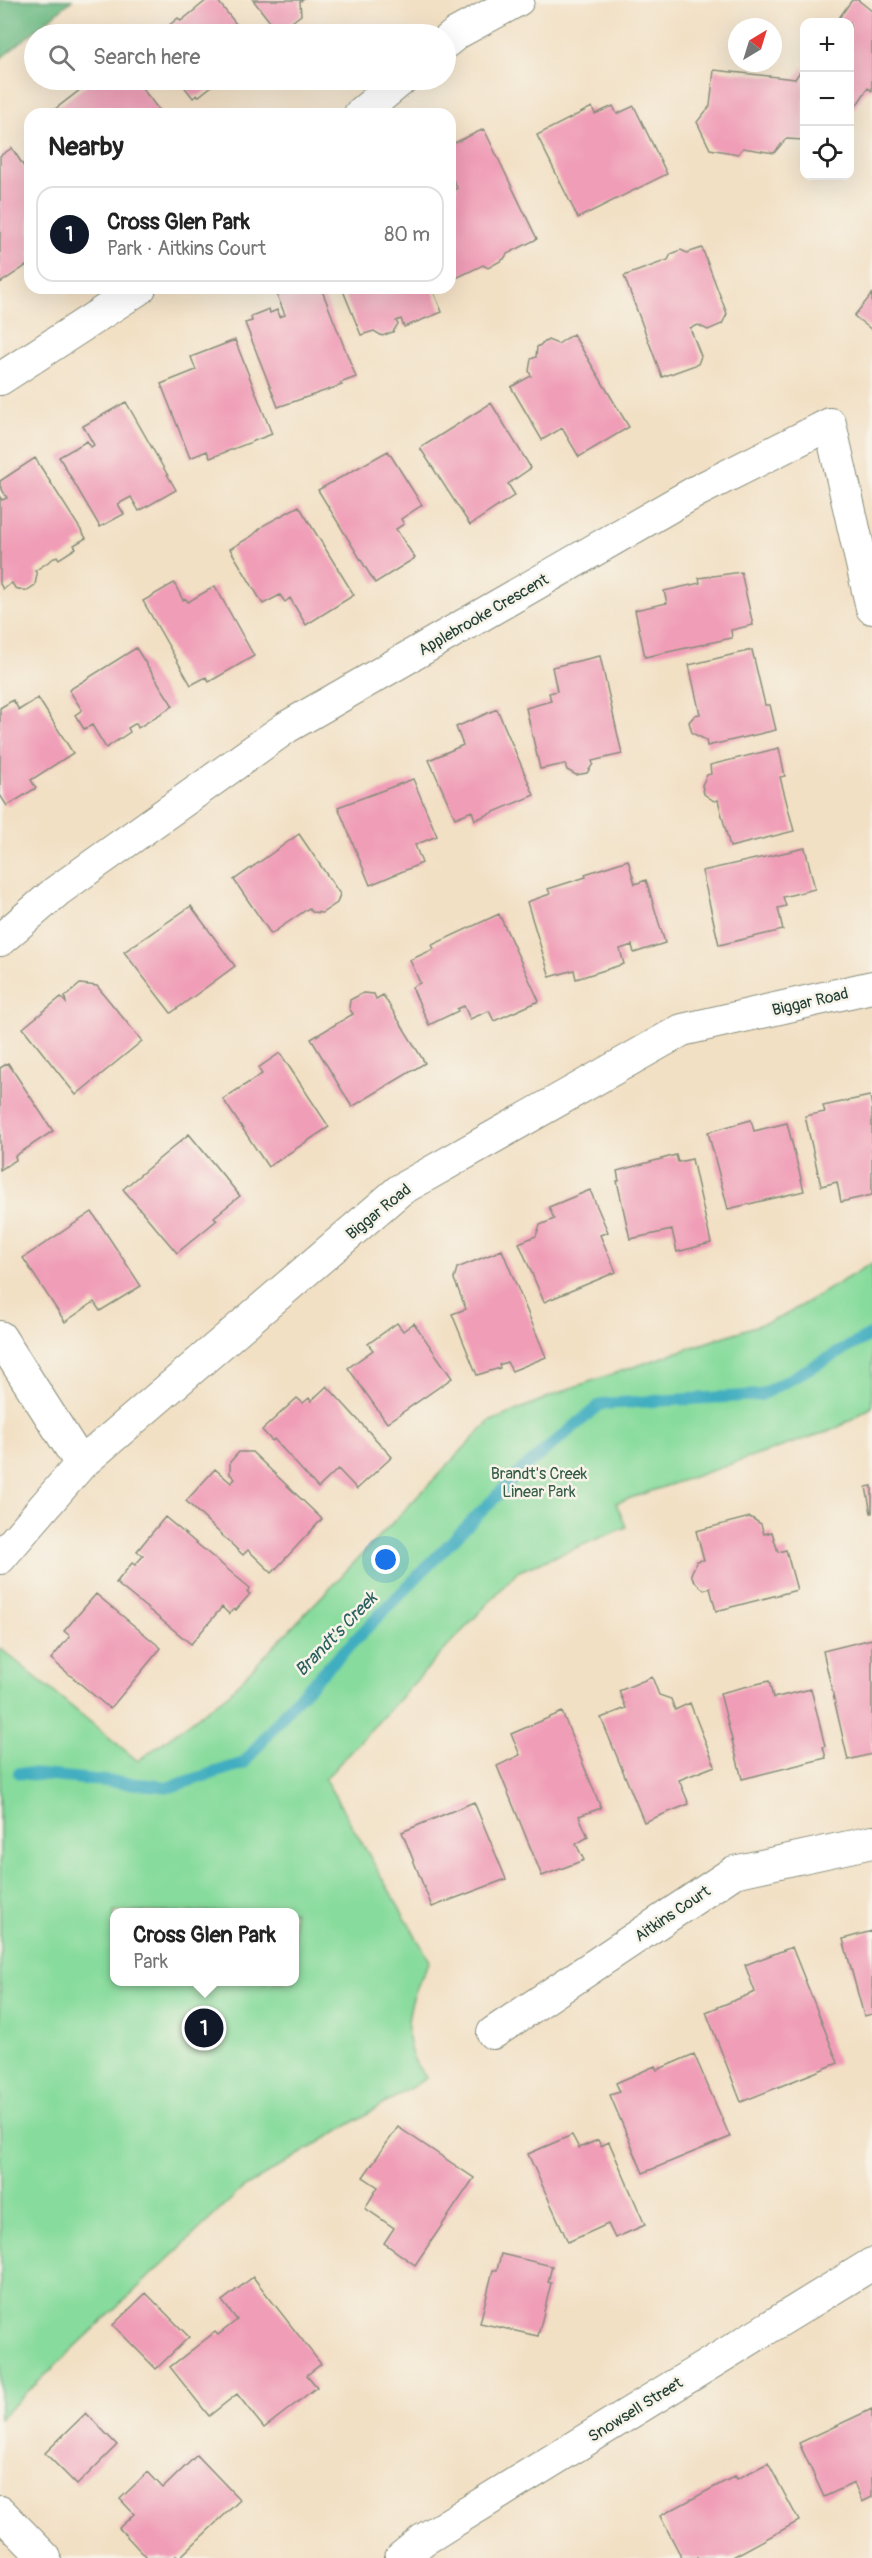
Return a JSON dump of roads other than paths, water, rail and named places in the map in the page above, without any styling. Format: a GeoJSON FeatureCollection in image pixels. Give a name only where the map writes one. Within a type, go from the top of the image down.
{"type":"FeatureCollection","features":[{"type":"Feature","properties":{"kind":"street"},"geometry":{"type":"LineString","coordinates":[[456,34],[518,0]]}},
{"type":"Feature","properties":{"kind":"street"},"geometry":{"type":"LineString","coordinates":[[367,108],[389,90]]}},
{"type":"Feature","properties":{"kind":"street"},"geometry":{"type":"LineString","coordinates":[[0,379],[131,294]]}},
{"type":"Feature","properties":{"kind":"street","name":"Applebrooke Crescent"},"geometry":{"type":"LineString","coordinates":[[0,940],[57,891],[287,728],[697,491],[830,424],[872,608]]}},
{"type":"Feature","properties":{"kind":"street","name":"Biggar Road"},"geometry":{"type":"LineString","coordinates":[[0,1558],[81,1464],[400,1190],[682,1030],[872,987]]}},
{"type":"Feature","properties":{"kind":"street"},"geometry":{"type":"LineString","coordinates":[[0,1337],[81,1464]]}},
{"type":"Feature","properties":{"kind":"street","name":"Aitkins Court"},"geometry":{"type":"LineString","coordinates":[[494,2033],[734,1872],[872,1842]]}},
{"type":"Feature","properties":{"kind":"street","name":"Snowsell Street"},"geometry":{"type":"LineString","coordinates":[[401,2558],[433,2534],[872,2264]]}},
{"type":"Feature","properties":{"kind":"street"},"geometry":{"type":"LineString","coordinates":[[0,2512],[45,2558]]}},
{"type":"Feature","properties":{"kind":"waterway","name":"Brandt's Creek"},"geometry":{"type":"LineString","coordinates":[[19,1773],[170,1787],[244,1763],[293,1703],[524,1468],[601,1404],[761,1395],[872,1334]]}},
{"type":"Feature","properties":{"kind":"place","name":"Cross Glen Park"},"geometry":{"type":"Point","coordinates":[204,2028]}},
{"type":"Feature","properties":{"kind":"park label","name":"Brandt's Creek Linear Park"},"geometry":{"type":"Point","coordinates":[539,1482]}}]}
